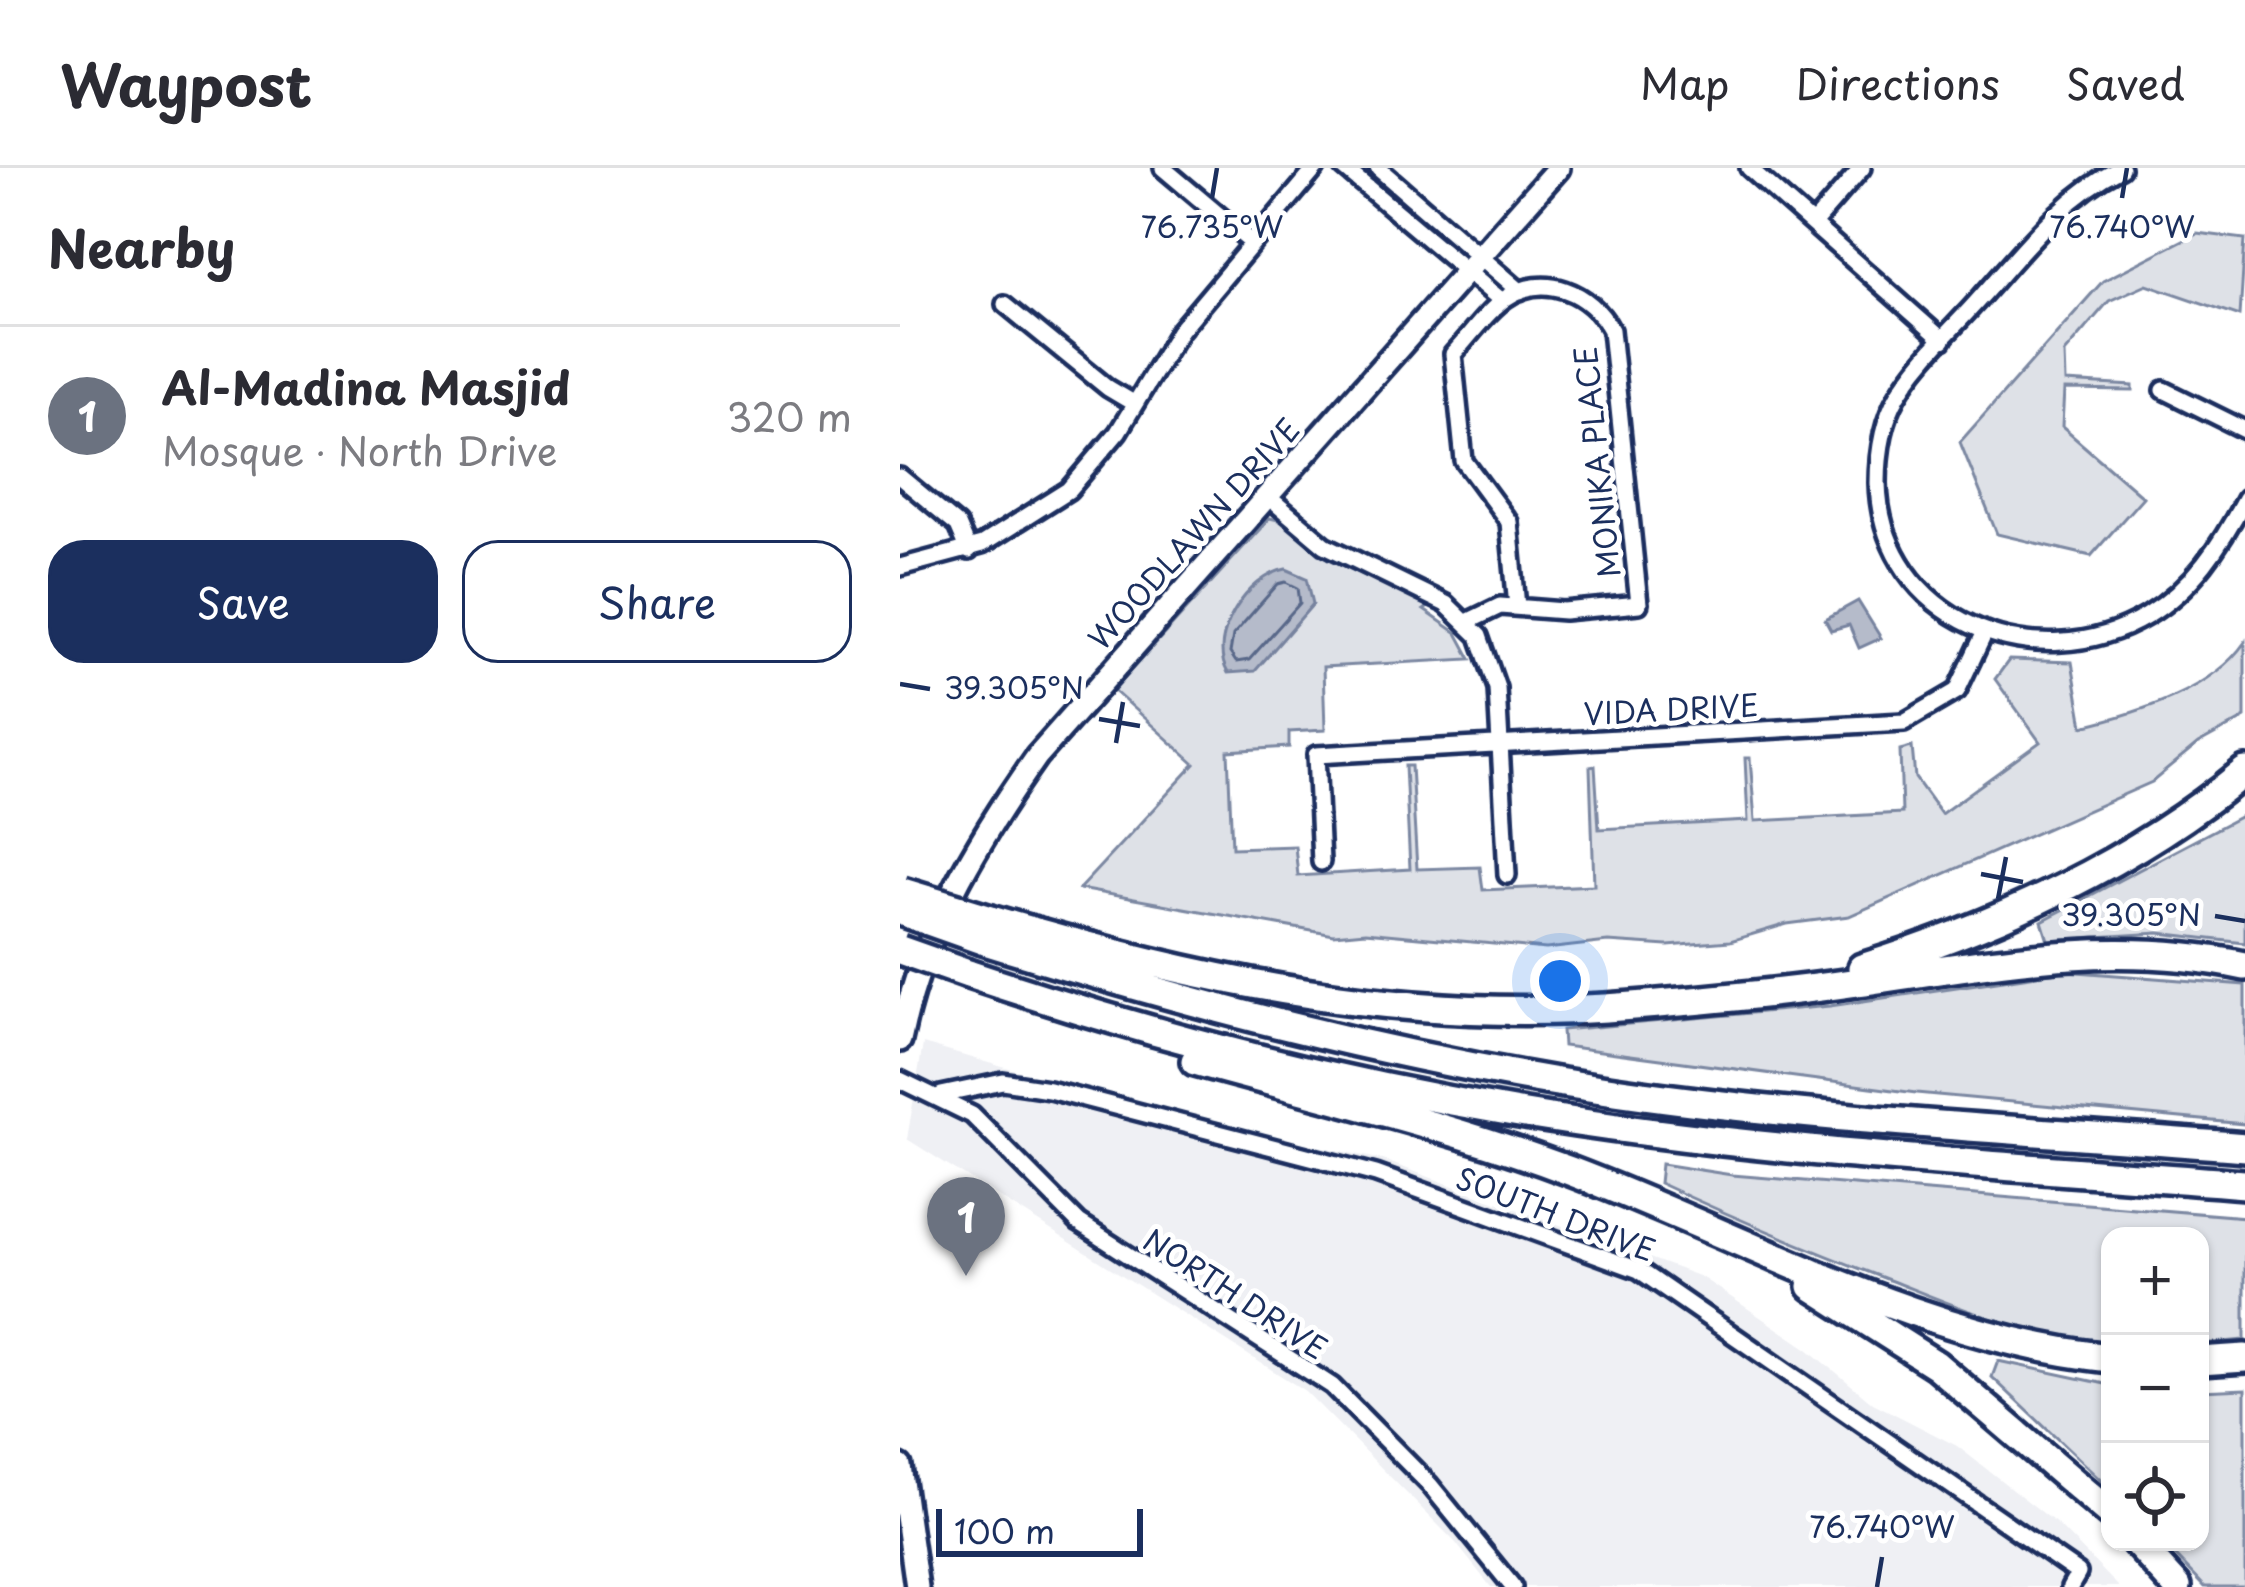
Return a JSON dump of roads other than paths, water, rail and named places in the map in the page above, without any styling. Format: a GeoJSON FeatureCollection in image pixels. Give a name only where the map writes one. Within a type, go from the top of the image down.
{"type":"FeatureCollection","features":[{"type":"Feature","properties":{"kind":"highway"},"geometry":{"type":"LineString","coordinates":[[1633,1006],[1849,972],[1915,952],[2040,899],[2179,820],[2245,771]]}},
{"type":"Feature","properties":{"kind":"highway"},"geometry":{"type":"LineString","coordinates":[[901,898],[986,930],[1316,1034],[1603,1089],[1777,1111],[2245,1147]]}},
{"type":"Feature","properties":{"kind":"highway"},"geometry":{"type":"LineString","coordinates":[[986,930],[1302,996],[1470,1012],[1633,1006],[1851,983],[2044,955],[2183,955],[2245,966]]}},
{"type":"Feature","properties":{"kind":"highway"},"geometry":{"type":"LineString","coordinates":[[900,950],[964,982],[1100,1035],[1355,1102],[1626,1193],[1937,1319],[2015,1342],[2101,1356]]}},
{"type":"Feature","properties":{"kind":"highway"},"geometry":{"type":"LineString","coordinates":[[900,970],[964,982],[1208,1046],[1511,1112],[1773,1147],[2245,1184]]}},
{"type":"Feature","properties":{"kind":"highway"},"geometry":{"type":"LineString","coordinates":[[1626,1193],[1801,1280],[1893,1335],[2002,1416],[2101,1506]]}},
{"type":"Feature","properties":{"kind":"highway"},"geometry":{"type":"LineString","coordinates":[[2209,1360],[2245,1358]]}},
{"type":"Feature","properties":{"kind":"highway"},"geometry":{"type":"LineString","coordinates":[[2144,1551],[2177,1587]]}},
{"type":"Feature","properties":{"kind":"main road","name":"WOODLAWN DRIVE"},"geometry":{"type":"LineString","coordinates":[[900,1040],[939,917],[997,814],[1087,696],[1558,168]]}},
{"type":"Feature","properties":{"kind":"main road"},"geometry":{"type":"LineString","coordinates":[[900,1466],[917,1587]]}},
{"type":"Feature","properties":{"kind":"street"},"geometry":{"type":"LineString","coordinates":[[1163,168],[1252,243]]}},
{"type":"Feature","properties":{"kind":"street"},"geometry":{"type":"LineString","coordinates":[[900,567],[969,551],[1028,521],[1070,490],[1106,449],[1179,331],[1316,168]]}},
{"type":"Feature","properties":{"kind":"street"},"geometry":{"type":"LineString","coordinates":[[1344,168],[1510,296],[1453,354],[1464,461],[1509,522],[1517,607]]}},
{"type":"Feature","properties":{"kind":"street"},"geometry":{"type":"LineString","coordinates":[[1378,168],[1473,264]]}},
{"type":"Feature","properties":{"kind":"street"},"geometry":{"type":"LineString","coordinates":[[1750,168],[1943,340]]}},
{"type":"Feature","properties":{"kind":"street"},"geometry":{"type":"LineString","coordinates":[[1813,224],[1862,168]]}},
{"type":"Feature","properties":{"kind":"street"},"geometry":{"type":"LineString","coordinates":[[2121,168],[2056,213],[1898,394],[1882,439],[1880,511],[1894,553],[1924,594],[1984,634],[2060,645],[2088,641],[2148,616],[2214,553],[2245,499]]}},
{"type":"Feature","properties":{"kind":"street","name":"MONIKA PLACE"},"geometry":{"type":"LineString","coordinates":[[1467,622],[1491,608],[1564,611],[1639,604],[1610,330],[1595,307],[1570,291],[1550,286],[1510,296]]}},
{"type":"Feature","properties":{"kind":"street"},"geometry":{"type":"LineString","coordinates":[[1005,304],[1108,388],[1136,404]]}},
{"type":"Feature","properties":{"kind":"street"},"geometry":{"type":"LineString","coordinates":[[2164,390],[2245,430]]}},
{"type":"Feature","properties":{"kind":"street"},"geometry":{"type":"LineString","coordinates":[[900,477],[958,525],[969,551]]}},
{"type":"Feature","properties":{"kind":"street"},"geometry":{"type":"LineString","coordinates":[[1266,495],[1343,556],[1446,604],[1467,622],[1493,666],[1507,875]]}},
{"type":"Feature","properties":{"kind":"street","name":"VIDA DRIVE"},"geometry":{"type":"LineString","coordinates":[[1321,862],[1316,755],[1904,722],[1957,691],[1984,634]]}},
{"type":"Feature","properties":{"kind":"street","name":"NORTH DRIVE"},"geometry":{"type":"LineString","coordinates":[[900,1080],[940,1095],[972,1115],[1079,1223],[1332,1386],[1418,1472],[1513,1587]]}},
{"type":"Feature","properties":{"kind":"street","name":"SOUTH DRIVE"},"geometry":{"type":"LineString","coordinates":[[940,1095],[1003,1082],[1035,1085],[1376,1174],[1639,1270],[2074,1580]]}},
{"type":"Feature","properties":{"kind":"water"},"geometry":{"type":"Polygon","coordinates":[[[1286,569],[1307,578],[1313,604],[1255,671],[1228,673],[1223,642],[1235,610],[1258,583],[1286,569]]]}},
{"type":"Feature","properties":{"kind":"water"},"geometry":{"type":"Polygon","coordinates":[[[1858,601],[1881,638],[1859,648],[1849,625],[1831,630],[1825,619],[1858,601]]]}},
{"type":"Feature","properties":{"kind":"place","name":"Al-Madina Masjid"},"geometry":{"type":"Point","coordinates":[966,1276]}}]}
